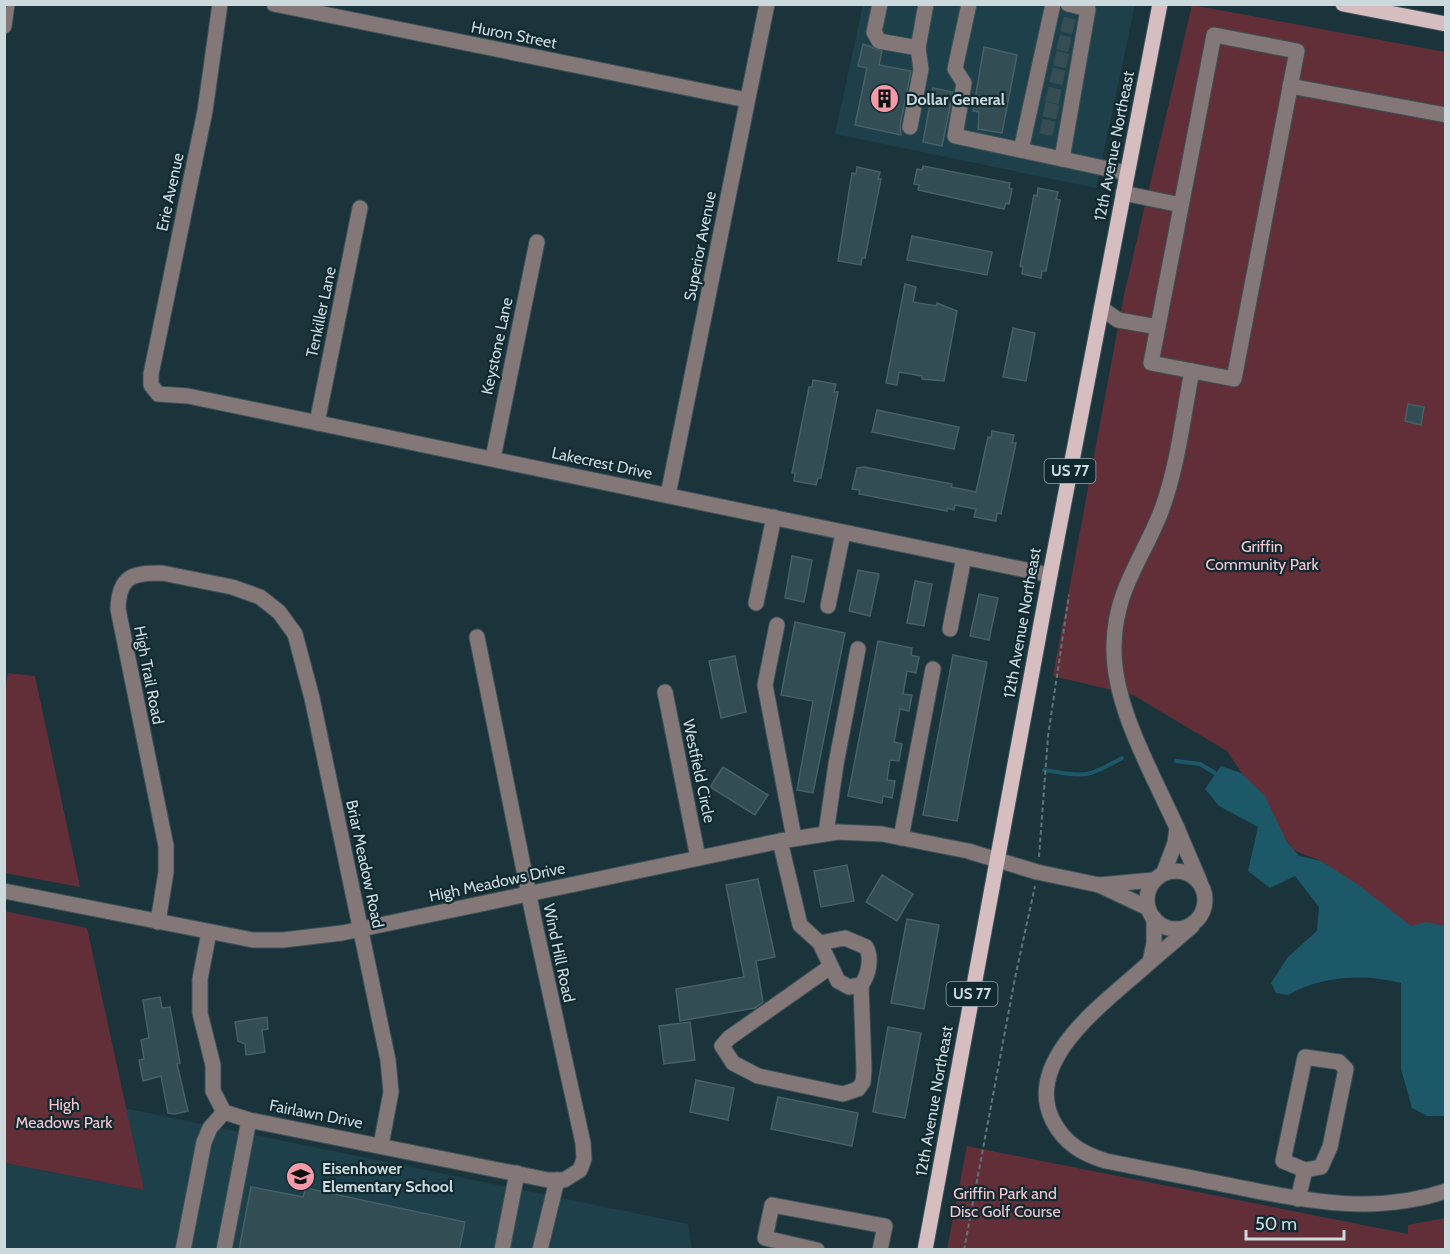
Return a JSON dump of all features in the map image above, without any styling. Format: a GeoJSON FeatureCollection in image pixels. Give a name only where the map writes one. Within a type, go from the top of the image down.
{"type":"FeatureCollection","features":[{"type":"Feature","properties":{"kind":"main road","name":"12th Avenue Northeast"},"geometry":{"type":"LineString","coordinates":[[925,1250],[1050,575],[1160,4]]}},
{"type":"Feature","properties":{"kind":"main road"},"geometry":{"type":"LineString","coordinates":[[1343,4],[1446,24]]}},
{"type":"Feature","properties":{"kind":"street"},"geometry":{"type":"LineString","coordinates":[[4,26],[7,4]]}},
{"type":"Feature","properties":{"kind":"street","name":"Erie Avenue"},"geometry":{"type":"LineString","coordinates":[[151,385],[151,374],[205,111],[220,4]]}},
{"type":"Feature","properties":{"kind":"street","name":"Huron Street"},"geometry":{"type":"LineString","coordinates":[[274,4],[747,100]]}},
{"type":"Feature","properties":{"kind":"street","name":"Superior Avenue"},"geometry":{"type":"LineString","coordinates":[[668,495],[766,4]]}},
{"type":"Feature","properties":{"kind":"street"},"geometry":{"type":"LineString","coordinates":[[880,4],[874,32],[879,41],[918,48]]}},
{"type":"Feature","properties":{"kind":"street"},"geometry":{"type":"LineString","coordinates":[[910,128],[921,69],[918,48],[926,4]]}},
{"type":"Feature","properties":{"kind":"street"},"geometry":{"type":"LineString","coordinates":[[969,4],[955,69],[964,83],[955,136],[1127,173]]}},
{"type":"Feature","properties":{"kind":"street"},"geometry":{"type":"LineString","coordinates":[[1053,4],[1068,26],[1047,127],[1062,159]]}},
{"type":"Feature","properties":{"kind":"street"},"geometry":{"type":"LineString","coordinates":[[1021,150],[1047,127],[1068,26],[1088,9],[1068,4]]}},
{"type":"Feature","properties":{"kind":"street"},"geometry":{"type":"LineString","coordinates":[[1214,35],[1297,51],[1234,379],[1151,363],[1181,205],[1214,35]]}},
{"type":"Feature","properties":{"kind":"street"},"geometry":{"type":"LineString","coordinates":[[1290,86],[1446,115]]}},
{"type":"Feature","properties":{"kind":"street"},"geometry":{"type":"LineString","coordinates":[[1123,193],[1181,205]]}},
{"type":"Feature","properties":{"kind":"street","name":"Tenkiller Lane"},"geometry":{"type":"LineString","coordinates":[[317,423],[360,208]]}},
{"type":"Feature","properties":{"kind":"street","name":"Keystone Lane"},"geometry":{"type":"LineString","coordinates":[[493,459],[537,242]]}},
{"type":"Feature","properties":{"kind":"street"},"geometry":{"type":"LineString","coordinates":[[1101,308],[1119,320],[1158,327]]}},
{"type":"Feature","properties":{"kind":"street"},"geometry":{"type":"LineString","coordinates":[[1192,371],[1172,478],[1162,509],[1129,574],[1120,606],[1114,645],[1125,710],[1204,890],[1204,909],[1179,939],[1150,962],[1072,1035],[1055,1058],[1046,1086],[1049,1110],[1058,1130],[1073,1146],[1089,1156],[1106,1161],[1298,1199],[1336,1204],[1378,1205],[1446,1191]]}},
{"type":"Feature","properties":{"kind":"street","name":"Lakecrest Drive"},"geometry":{"type":"LineString","coordinates":[[151,385],[162,395],[188,396],[1050,575]]}},
{"type":"Feature","properties":{"kind":"street"},"geometry":{"type":"LineString","coordinates":[[756,603],[774,517]]}},
{"type":"Feature","properties":{"kind":"street"},"geometry":{"type":"LineString","coordinates":[[828,606],[843,533]]}},
{"type":"Feature","properties":{"kind":"street"},"geometry":{"type":"LineString","coordinates":[[950,629],[964,557]]}},
{"type":"Feature","properties":{"kind":"street","name":"High Trail Road"},"geometry":{"type":"LineString","coordinates":[[158,922],[165,878],[166,846],[127,665],[118,609],[121,587],[125,581],[137,574],[162,573],[232,587],[267,601]]}},
{"type":"Feature","properties":{"kind":"street","name":"Briar Meadow Road"},"geometry":{"type":"LineString","coordinates":[[267,601],[289,623],[301,648],[360,929],[390,1078],[390,1105],[381,1145]]}},
{"type":"Feature","properties":{"kind":"street"},"geometry":{"type":"LineString","coordinates":[[777,625],[765,685],[796,917],[806,933],[820,943],[838,981],[844,985],[861,985]]}},
{"type":"Feature","properties":{"kind":"street","name":"Wind Hill Road"},"geometry":{"type":"LineString","coordinates":[[477,637],[583,1143],[584,1159],[580,1170],[570,1177],[556,1180]]}},
{"type":"Feature","properties":{"kind":"street"},"geometry":{"type":"LineString","coordinates":[[826,833],[836,764],[858,649]]}},
{"type":"Feature","properties":{"kind":"street"},"geometry":{"type":"LineString","coordinates":[[901,838],[933,669]]}},
{"type":"Feature","properties":{"kind":"street","name":"Westfield Circle"},"geometry":{"type":"LineString","coordinates":[[665,692],[698,858]]}},
{"type":"Feature","properties":{"kind":"street"},"geometry":{"type":"LineString","coordinates":[[1150,962],[1154,943],[1147,894],[1176,843],[1177,828]]}},
{"type":"Feature","properties":{"kind":"street","name":"High Meadows Drive"},"geometry":{"type":"LineString","coordinates":[[4,891],[209,932],[267,941],[360,929],[787,840],[826,833],[862,832],[997,858],[1037,872],[1099,885]]}},
{"type":"Feature","properties":{"kind":"street"},"geometry":{"type":"LineString","coordinates":[[1099,885],[1184,871],[1192,875],[1204,890]]}},
{"type":"Feature","properties":{"kind":"street"},"geometry":{"type":"LineString","coordinates":[[1099,885],[1151,913],[1165,927],[1174,929],[1193,924]]}},
{"type":"Feature","properties":{"kind":"street"},"geometry":{"type":"LineString","coordinates":[[183,1250],[204,1142],[210,1128],[224,1112],[213,1092],[213,1065],[200,1012],[200,980],[209,932]]}},
{"type":"Feature","properties":{"kind":"street"},"geometry":{"type":"LineString","coordinates":[[820,943],[845,938],[866,946],[869,957],[867,974],[861,985],[864,1070],[858,1089],[843,1094],[758,1076],[744,1070],[726,1056],[722,1046],[729,1038],[830,967]]}},
{"type":"Feature","properties":{"kind":"street"},"geometry":{"type":"LineString","coordinates":[[1305,1057],[1339,1062],[1346,1069],[1330,1148],[1322,1167],[1305,1170],[1283,1161],[1305,1057]]}},
{"type":"Feature","properties":{"kind":"street","name":"Fairlawn Drive"},"geometry":{"type":"LineString","coordinates":[[224,1112],[249,1120],[556,1180]]}},
{"type":"Feature","properties":{"kind":"street"},"geometry":{"type":"LineString","coordinates":[[224,1250],[249,1120]]}},
{"type":"Feature","properties":{"kind":"street"},"geometry":{"type":"LineString","coordinates":[[1298,1199],[1305,1170]]}},
{"type":"Feature","properties":{"kind":"street"},"geometry":{"type":"LineString","coordinates":[[502,1250],[518,1173]]}},
{"type":"Feature","properties":{"kind":"street"},"geometry":{"type":"LineString","coordinates":[[540,1250],[556,1180]]}},
{"type":"Feature","properties":{"kind":"street"},"geometry":{"type":"LineString","coordinates":[[818,1250],[765,1238],[772,1205],[885,1226],[880,1250]]}},
{"type":"Feature","properties":{"kind":"path"},"geometry":{"type":"LineString","coordinates":[[964,1250],[1037,872],[1043,834],[1043,780],[1048,736],[1069,595]]}},
{"type":"Feature","properties":{"kind":"shaded area"},"geometry":{"type":"Polygon","coordinates":[[[863,5],[1135,5],[1096,188],[835,134],[863,5]]]}},
{"type":"Feature","properties":{"kind":"shaded area"},"geometry":{"type":"Polygon","coordinates":[[[1221,766],[1241,773],[1265,796],[1287,842],[1299,856],[1321,861],[1360,886],[1411,926],[1426,922],[1445,926],[1445,1116],[1427,1116],[1412,1108],[1401,1069],[1401,983],[1373,978],[1343,978],[1314,984],[1288,995],[1276,993],[1271,983],[1288,957],[1317,931],[1319,907],[1295,876],[1270,888],[1248,871],[1258,827],[1219,806],[1205,789],[1221,766]]]}},
{"type":"Feature","properties":{"kind":"shaded area","name":"Eisenhower Elementary School"},"geometry":{"type":"Polygon","coordinates":[[[124,1108],[688,1224],[692,1249],[5,1249],[4,1163],[144,1190],[124,1108]]]}},
{"type":"Feature","properties":{"kind":"green space","name":"Griffin Community Park"},"geometry":{"type":"Polygon","coordinates":[[[1192,5],[1445,52],[1445,929],[1411,926],[1321,861],[1293,850],[1227,751],[1133,695],[1053,676],[1124,295],[1192,5]]]}},
{"type":"Feature","properties":{"kind":"green space"},"geometry":{"type":"Polygon","coordinates":[[[8,673],[35,676],[80,887],[5,873],[4,697],[8,673]]]}},
{"type":"Feature","properties":{"kind":"green space","name":"High Meadows Park"},"geometry":{"type":"Polygon","coordinates":[[[4,911],[87,928],[144,1190],[5,1163],[4,911]]]}},
{"type":"Feature","properties":{"kind":"green space","name":"Griffin Park and Disc Golf Course"},"geometry":{"type":"Polygon","coordinates":[[[967,1146],[1408,1234],[1408,1225],[1445,1218],[1445,1249],[947,1249],[967,1146]]]}},
{"type":"Feature","properties":{"kind":"building","name":"Dollar General"},"geometry":{"type":"Polygon","coordinates":[[[863,44],[882,51],[879,65],[911,71],[900,125],[901,135],[855,125],[867,68],[858,66],[863,44]]]}},
{"type":"Feature","properties":{"kind":"building"},"geometry":{"type":"Polygon","coordinates":[[[984,47],[1017,55],[1002,133],[978,129],[979,112],[973,111],[984,47]]]}},
{"type":"Feature","properties":{"kind":"building"},"geometry":{"type":"Polygon","coordinates":[[[933,88],[953,92],[942,146],[923,142],[933,88]]]}},
{"type":"Feature","properties":{"kind":"building"},"geometry":{"type":"Polygon","coordinates":[[[923,166],[1010,183],[1009,188],[1012,189],[1009,204],[1006,203],[1004,209],[918,190],[919,185],[914,184],[917,169],[922,170],[923,166]]]}},
{"type":"Feature","properties":{"kind":"building"},"geometry":{"type":"Polygon","coordinates":[[[857,167],[880,172],[878,179],[881,179],[865,258],[862,258],[861,265],[838,261],[852,173],[856,174],[857,167]]]}},
{"type":"Feature","properties":{"kind":"building"},"geometry":{"type":"Polygon","coordinates":[[[1038,188],[1058,192],[1056,199],[1060,200],[1046,271],[1042,271],[1041,278],[1022,274],[1023,267],[1020,266],[1034,195],[1037,196],[1038,188]]]}},
{"type":"Feature","properties":{"kind":"building"},"geometry":{"type":"Polygon","coordinates":[[[912,236],[992,252],[987,275],[907,260],[912,236]]]}},
{"type":"Feature","properties":{"kind":"building"},"geometry":{"type":"Polygon","coordinates":[[[905,284],[916,287],[913,302],[936,306],[937,303],[957,311],[944,381],[922,379],[922,376],[899,372],[897,385],[886,383],[905,284]]]}},
{"type":"Feature","properties":{"kind":"building"},"geometry":{"type":"Polygon","coordinates":[[[1013,328],[1035,333],[1026,381],[1003,377],[1013,328]]]}},
{"type":"Feature","properties":{"kind":"building"},"geometry":{"type":"Polygon","coordinates":[[[813,380],[836,384],[834,392],[838,392],[821,478],[818,478],[816,485],[794,481],[795,473],[792,473],[809,387],[812,387],[813,380]]]}},
{"type":"Feature","properties":{"kind":"building"},"geometry":{"type":"Polygon","coordinates":[[[1408,404],[1424,407],[1421,425],[1405,421],[1408,404]]]}},
{"type":"Feature","properties":{"kind":"building"},"geometry":{"type":"Polygon","coordinates":[[[877,410],[959,427],[954,449],[872,432],[877,410]]]}},
{"type":"Feature","properties":{"kind":"building"},"geometry":{"type":"Polygon","coordinates":[[[992,431],[1014,435],[1012,443],[1016,443],[1001,514],[997,513],[996,521],[974,517],[976,509],[955,505],[954,510],[947,508],[947,511],[859,494],[860,490],[852,489],[857,468],[864,467],[952,484],[951,487],[976,492],[988,437],[991,438],[992,431]]]}},
{"type":"Feature","properties":{"kind":"building"},"geometry":{"type":"Polygon","coordinates":[[[792,556],[812,560],[804,602],[785,598],[792,556]]]}},
{"type":"Feature","properties":{"kind":"building"},"geometry":{"type":"Polygon","coordinates":[[[858,570],[879,574],[870,616],[849,611],[858,570]]]}},
{"type":"Feature","properties":{"kind":"building"},"geometry":{"type":"Polygon","coordinates":[[[915,581],[932,584],[924,626],[907,623],[915,581]]]}},
{"type":"Feature","properties":{"kind":"building"},"geometry":{"type":"Polygon","coordinates":[[[979,594],[998,598],[989,640],[970,636],[979,594]]]}},
{"type":"Feature","properties":{"kind":"building"},"geometry":{"type":"Polygon","coordinates":[[[795,622],[845,633],[813,793],[797,790],[813,701],[781,695],[795,622]]]}},
{"type":"Feature","properties":{"kind":"building"},"geometry":{"type":"Polygon","coordinates":[[[878,641],[912,648],[911,655],[919,657],[916,673],[907,671],[903,694],[912,695],[909,711],[900,709],[894,742],[902,744],[899,761],[890,760],[887,780],[895,781],[892,798],[883,796],[882,803],[848,796],[878,641]]]}},
{"type":"Feature","properties":{"kind":"building"},"geometry":{"type":"Polygon","coordinates":[[[953,655],[987,662],[957,821],[923,815],[953,655]]]}},
{"type":"Feature","properties":{"kind":"building"},"geometry":{"type":"Polygon","coordinates":[[[735,656],[746,712],[721,718],[709,661],[735,656]]]}},
{"type":"Feature","properties":{"kind":"building"},"geometry":{"type":"Polygon","coordinates":[[[723,767],[768,795],[755,815],[710,787],[723,767]]]}},
{"type":"Feature","properties":{"kind":"building"},"geometry":{"type":"Polygon","coordinates":[[[847,865],[854,901],[821,907],[814,871],[847,865]]]}},
{"type":"Feature","properties":{"kind":"building"},"geometry":{"type":"Polygon","coordinates":[[[882,875],[913,894],[897,921],[866,902],[882,875]]]}},
{"type":"Feature","properties":{"kind":"building"},"geometry":{"type":"Polygon","coordinates":[[[758,879],[775,957],[756,961],[763,1002],[755,1008],[680,1021],[676,989],[744,977],[726,885],[758,879]]]}},
{"type":"Feature","properties":{"kind":"building"},"geometry":{"type":"Polygon","coordinates":[[[907,919],[939,925],[924,1009],[891,1003],[907,919]]]}},
{"type":"Feature","properties":{"kind":"building"},"geometry":{"type":"Polygon","coordinates":[[[160,997],[162,1008],[170,1007],[180,1063],[177,1064],[188,1111],[175,1114],[168,1113],[161,1076],[143,1081],[139,1060],[144,1059],[141,1040],[149,1038],[143,1000],[160,997]]]}},
{"type":"Feature","properties":{"kind":"building"},"geometry":{"type":"Polygon","coordinates":[[[267,1017],[268,1029],[262,1030],[265,1052],[246,1055],[245,1044],[238,1041],[235,1022],[267,1017]]]}},
{"type":"Feature","properties":{"kind":"building"},"geometry":{"type":"Polygon","coordinates":[[[690,1022],[695,1060],[664,1064],[659,1026],[690,1022]]]}},
{"type":"Feature","properties":{"kind":"building"},"geometry":{"type":"Polygon","coordinates":[[[888,1027],[921,1033],[905,1118],[873,1112],[888,1027]]]}},
{"type":"Feature","properties":{"kind":"building"},"geometry":{"type":"Polygon","coordinates":[[[696,1080],[734,1088],[728,1120],[690,1112],[696,1080]]]}},
{"type":"Feature","properties":{"kind":"building"},"geometry":{"type":"Polygon","coordinates":[[[778,1097],[858,1113],[852,1146],[771,1129],[778,1097]]]}},
{"type":"Feature","properties":{"kind":"building"},"geometry":{"type":"Polygon","coordinates":[[[251,1187],[303,1197],[306,1188],[465,1222],[459,1250],[239,1250],[251,1187]]]}},
{"type":"Feature","properties":{"kind":"waterway"},"geometry":{"type":"LineString","coordinates":[[1044,770],[1068,774],[1092,773],[1122,758]]}},
{"type":"Feature","properties":{"kind":"waterway"},"geometry":{"type":"LineString","coordinates":[[1176,761],[1200,764],[1220,776]]}},
{"type":"Feature","properties":{"kind":"tunnel"},"geometry":{"type":"LineString","coordinates":[[1062,24],[1074,27]]}},
{"type":"Feature","properties":{"kind":"tunnel"},"geometry":{"type":"LineString","coordinates":[[1058,42],[1070,45]]}},
{"type":"Feature","properties":{"kind":"tunnel"},"geometry":{"type":"LineString","coordinates":[[1055,58],[1068,61]]}},
{"type":"Feature","properties":{"kind":"tunnel"},"geometry":{"type":"LineString","coordinates":[[1051,75],[1064,78]]}},
{"type":"Feature","properties":{"kind":"tunnel"},"geometry":{"type":"LineString","coordinates":[[1047,94],[1060,97]]}},
{"type":"Feature","properties":{"kind":"tunnel"},"geometry":{"type":"LineString","coordinates":[[1044,109],[1058,112]]}},
{"type":"Feature","properties":{"kind":"tunnel"},"geometry":{"type":"LineString","coordinates":[[1041,126],[1054,129]]}},
{"type":"Feature","properties":{"kind":"place","name":"Dollar General"},"geometry":{"type":"Point","coordinates":[885,99]}},
{"type":"Feature","properties":{"kind":"place","name":"Eisenhower Elementary School"},"geometry":{"type":"Point","coordinates":[301,1177]}}]}
